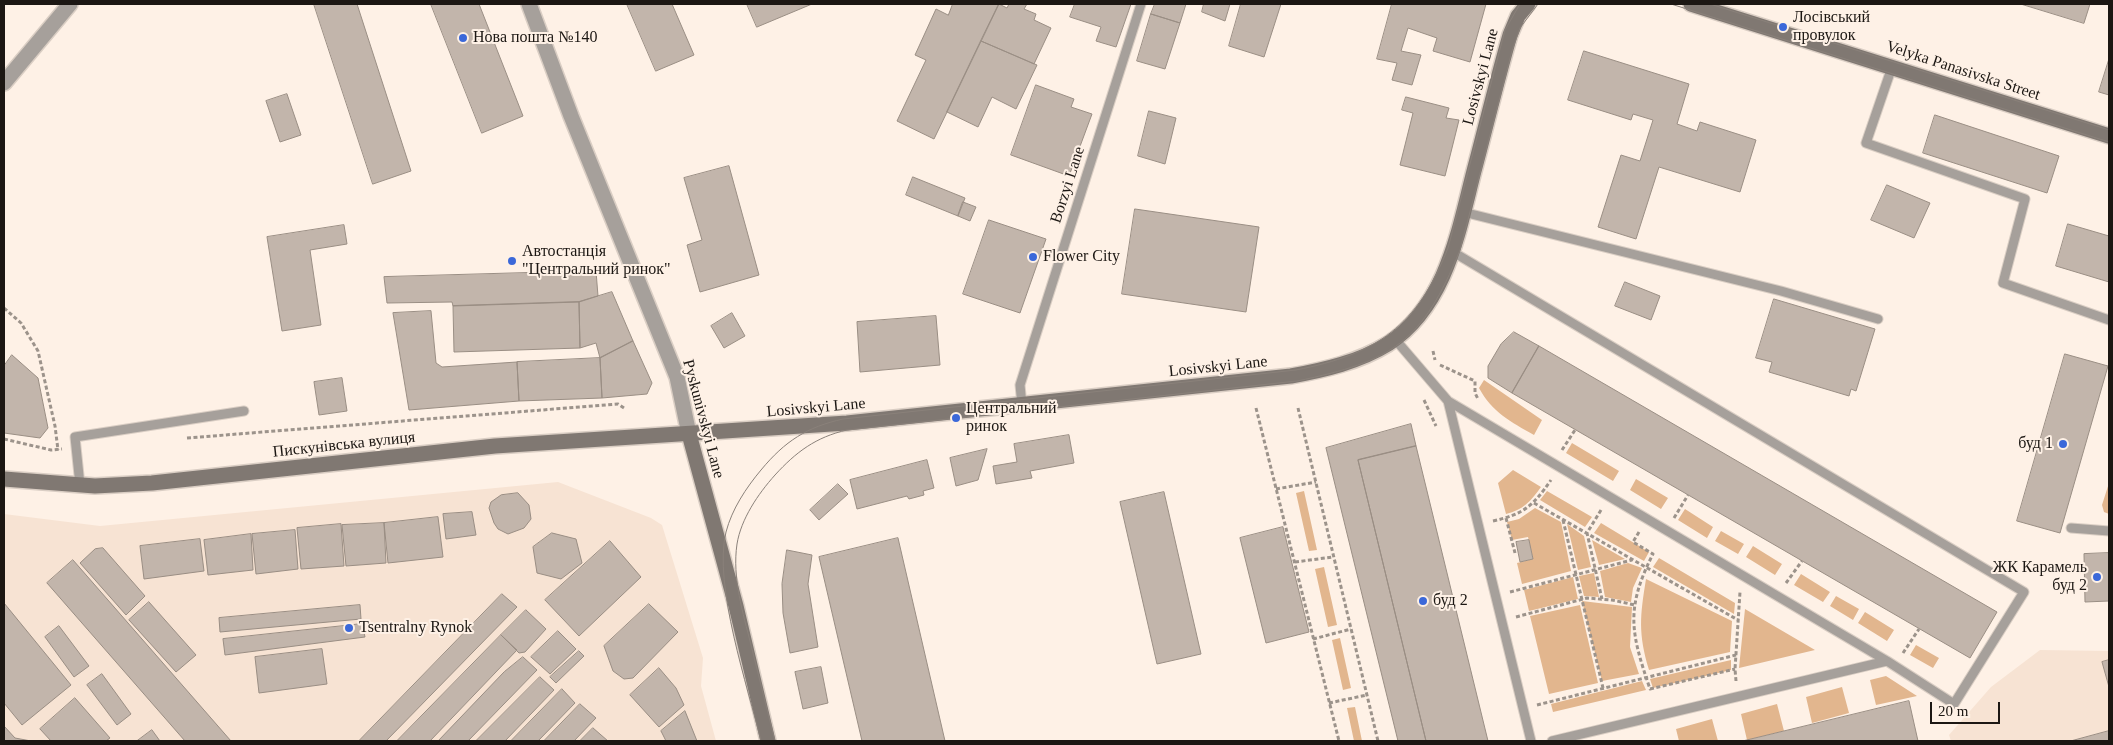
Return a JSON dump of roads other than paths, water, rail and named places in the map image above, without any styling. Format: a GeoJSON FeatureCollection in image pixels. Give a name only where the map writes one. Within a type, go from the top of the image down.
{"type":"FeatureCollection","features":[{"type":"Feature","properties":{"kind":"street"},"geometry":{"type":"LineString","coordinates":[[4,83],[70,4]]}},
{"type":"Feature","properties":{"kind":"street","name":"Pyskunivskyi Lane"},"geometry":{"type":"LineString","coordinates":[[529,4],[571,116],[677,377],[689,434],[736,606],[768,741]]}},
{"type":"Feature","properties":{"kind":"street","name":"Losivskyi Lane"},"geometry":{"type":"LineString","coordinates":[[689,434],[847,423],[1291,376],[1330,368],[1363,357],[1394,338],[1416,317],[1434,293],[1453,252],[1506,48],[1520,10],[1528,4]]}},
{"type":"Feature","properties":{"kind":"street","name":"Velyka Panasivska Street"},"geometry":{"type":"LineString","coordinates":[[1691,4],[2109,136]]}},
{"type":"Feature","properties":{"kind":"street","name":"Пискунівська вулиця"},"geometry":{"type":"LineString","coordinates":[[4,479],[80,485],[152,483],[495,446],[689,434]]}},
{"type":"Feature","properties":{"kind":"lane","name":"Borzyi Lane"},"geometry":{"type":"LineString","coordinates":[[1022,405],[1020,385],[1141,4]]}},
{"type":"Feature","properties":{"kind":"lane"},"geometry":{"type":"LineString","coordinates":[[1892,67],[1866,143],[2025,199],[2002,283],[2109,320]]}},
{"type":"Feature","properties":{"kind":"lane"},"geometry":{"type":"LineString","coordinates":[[1463,212],[1781,291],[1878,319]]}},
{"type":"Feature","properties":{"kind":"lane"},"geometry":{"type":"LineString","coordinates":[[1394,338],[1448,401],[1886,661],[1954,704],[2024,592],[1453,252]]}},
{"type":"Feature","properties":{"kind":"lane"},"geometry":{"type":"LineString","coordinates":[[1448,401],[1531,741]]}},
{"type":"Feature","properties":{"kind":"lane"},"geometry":{"type":"LineString","coordinates":[[80,485],[75,437],[244,411]]}},
{"type":"Feature","properties":{"kind":"lane"},"geometry":{"type":"LineString","coordinates":[[2071,528],[2109,531]]}},
{"type":"Feature","properties":{"kind":"lane"},"geometry":{"type":"LineString","coordinates":[[1552,741],[1886,661]]}},
{"type":"Feature","properties":{"kind":"tram line"},"geometry":{"type":"LineString","coordinates":[[761,741],[728,607],[723,554],[726,532],[736,507],[755,477],[779,451],[808,431],[843,419],[1296,370],[1350,355],[1372,345],[1408,317],[1423,298],[1448,248],[1505,30],[1520,4]]}},
{"type":"Feature","properties":{"kind":"tram line"},"geometry":{"type":"LineString","coordinates":[[775,741],[742,608],[737,582],[736,557],[739,535],[746,516],[762,490],[783,467],[799,452],[816,441],[847,430],[1297,381],[1358,365],[1381,355],[1400,343],[1417,327],[1432,307],[1446,282],[1460,250],[1512,51],[1520,28],[1538,4]]}},
{"type":"Feature","properties":{"kind":"tram line"},"geometry":{"type":"LineString","coordinates":[[1671,4],[2109,142]]}},
{"type":"Feature","properties":{"kind":"tram line"},"geometry":{"type":"LineString","coordinates":[[1710,4],[2109,130]]}},
{"type":"Feature","properties":{"kind":"place","name":"Лосівський провулок"},"geometry":{"type":"Point","coordinates":[1783,27]}},
{"type":"Feature","properties":{"kind":"place","name":"Нова пошта №140"},"geometry":{"type":"Point","coordinates":[463,38]}},
{"type":"Feature","properties":{"kind":"place","name":"Flower City"},"geometry":{"type":"Point","coordinates":[1033,257]}},
{"type":"Feature","properties":{"kind":"place","name":"Автостанція \"Центральний ринок\""},"geometry":{"type":"Point","coordinates":[512,261]}},
{"type":"Feature","properties":{"kind":"place","name":"Центральний ринок"},"geometry":{"type":"Point","coordinates":[956,418]}},
{"type":"Feature","properties":{"kind":"place","name":"буд 1"},"geometry":{"type":"Point","coordinates":[2063,444]}},
{"type":"Feature","properties":{"kind":"place","name":"ЖК Карамель буд 2"},"geometry":{"type":"Point","coordinates":[2097,577]}},
{"type":"Feature","properties":{"kind":"place","name":"буд 2"},"geometry":{"type":"Point","coordinates":[1423,601]}},
{"type":"Feature","properties":{"kind":"place","name":"Tsentralny Rynok"},"geometry":{"type":"Point","coordinates":[349,628]}}]}
